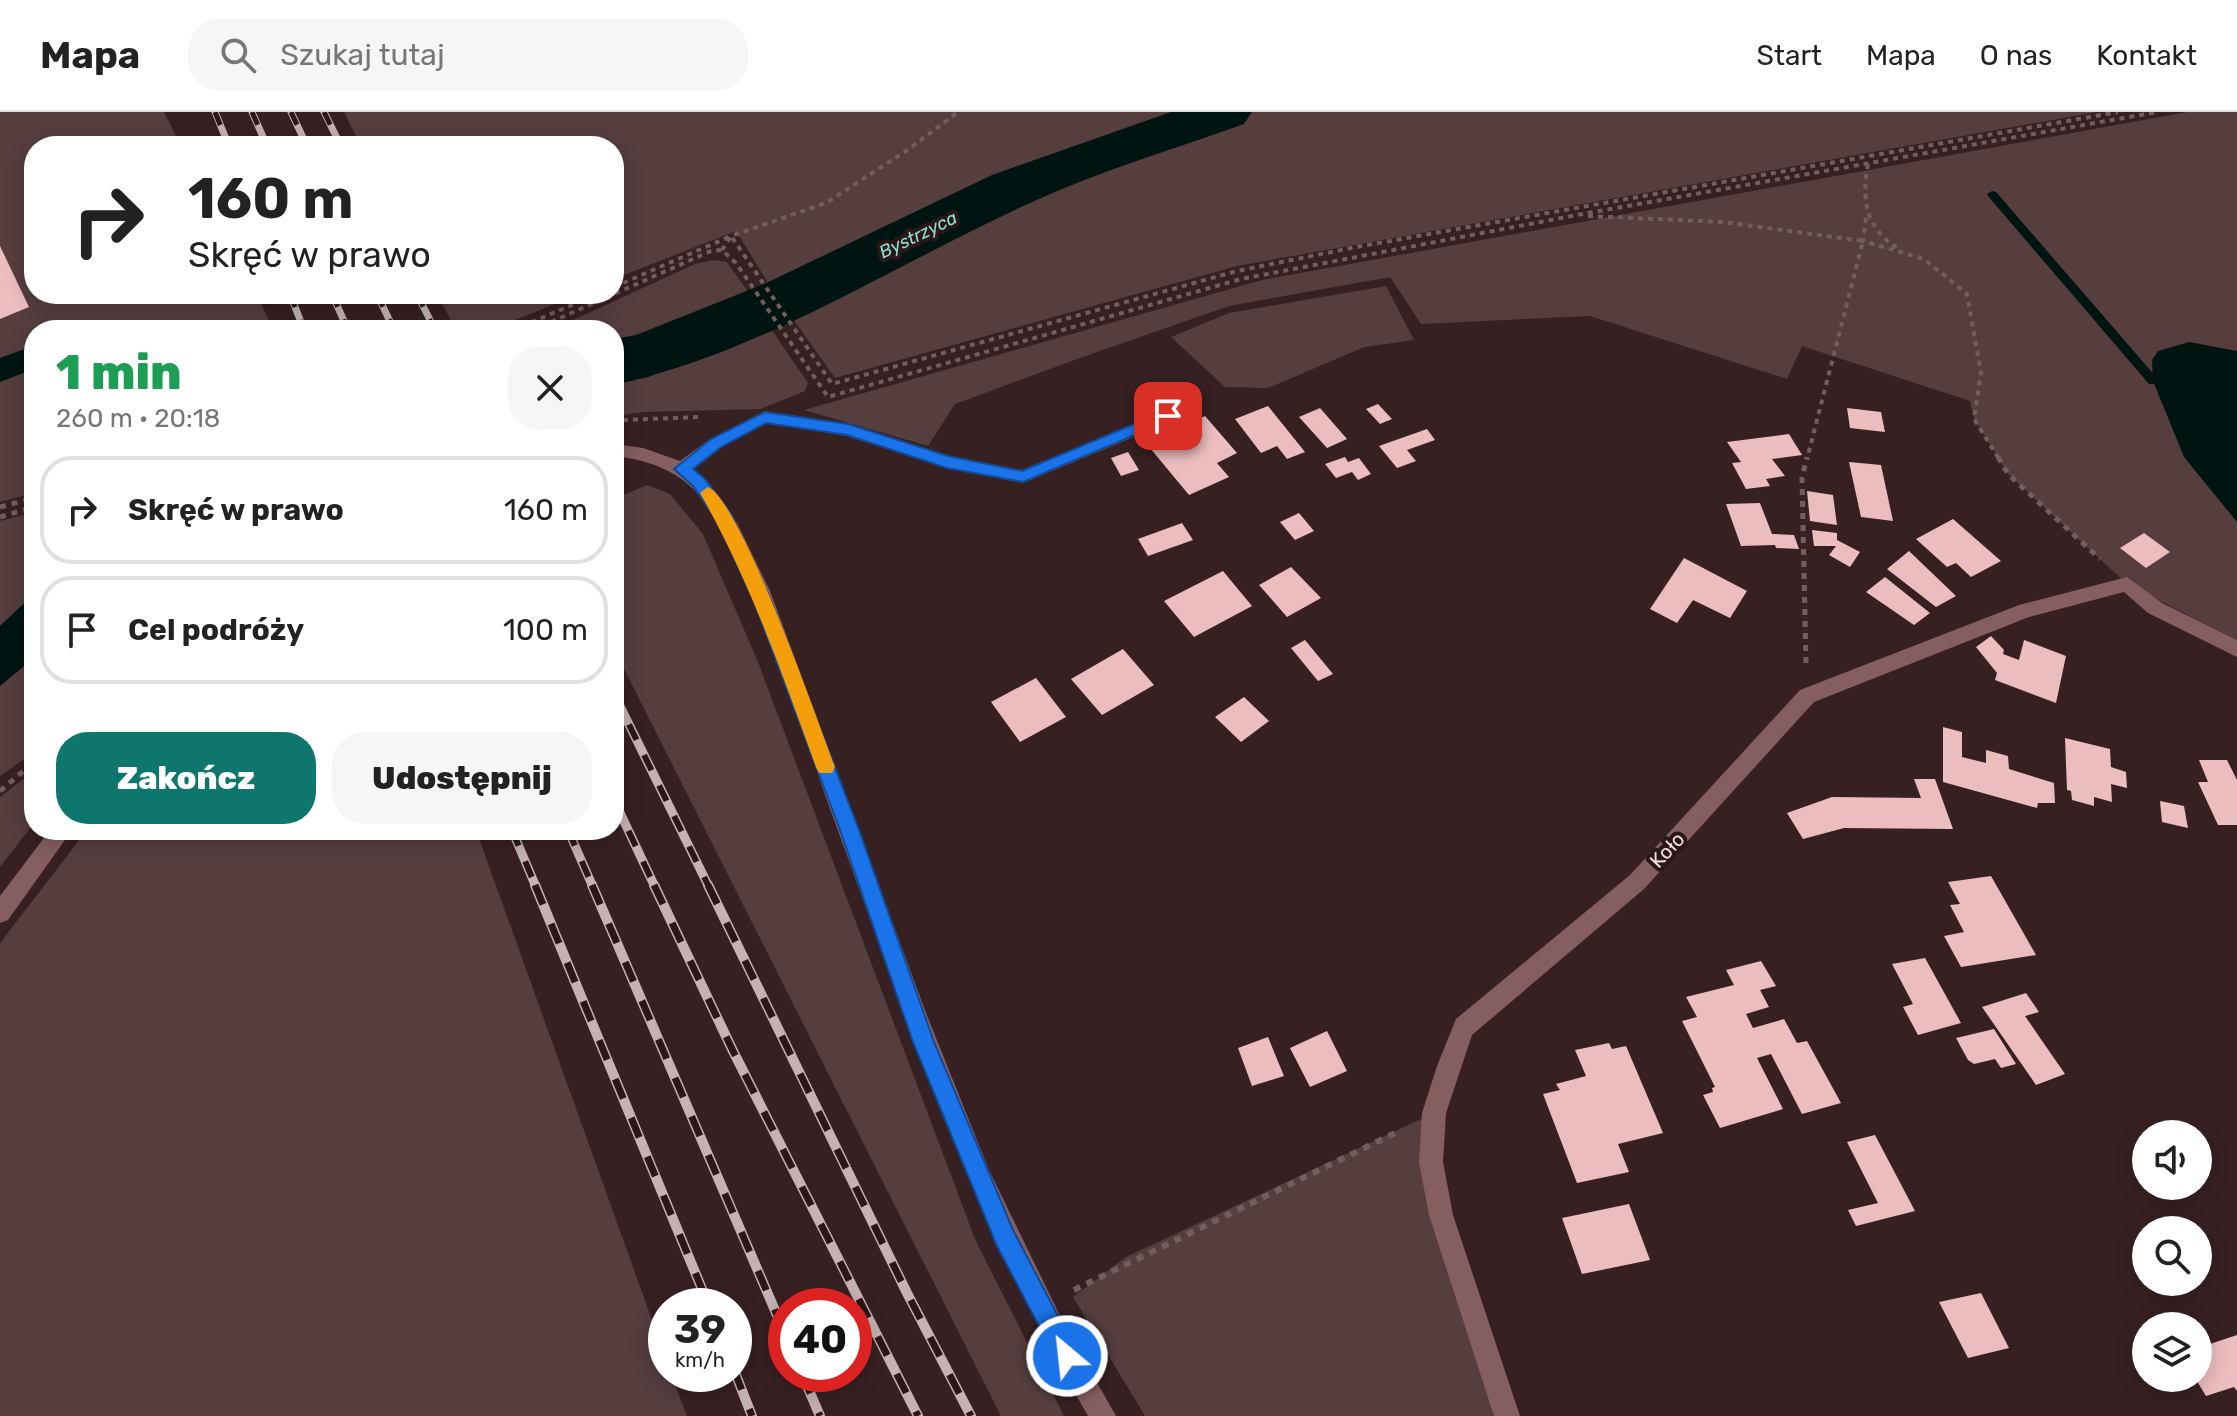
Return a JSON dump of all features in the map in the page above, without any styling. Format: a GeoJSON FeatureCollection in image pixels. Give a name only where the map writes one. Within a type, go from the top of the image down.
{"type":"FeatureCollection","features":[{"type":"Feature","properties":{"kind":"street"},"geometry":{"type":"LineString","coordinates":[[682,469],[716,443],[765,417],[848,430],[947,462],[1023,477],[1168,416]]}},
{"type":"Feature","properties":{"kind":"street"},"geometry":{"type":"LineString","coordinates":[[624,451],[643,454],[682,469],[699,482],[725,519],[763,601],[924,1042],[1005,1238],[1103,1416]]}},
{"type":"Feature","properties":{"kind":"street","name":"Koło"},"geometry":{"type":"LineString","coordinates":[[1507,1416],[1441,1215],[1431,1162],[1434,1113],[1464,1027],[1637,882],[1807,696],[2026,610],[2127,584]]}},
{"type":"Feature","properties":{"kind":"street"},"geometry":{"type":"LineString","coordinates":[[2127,584],[2155,608],[2237,649]]}},
{"type":"Feature","properties":{"kind":"street"},"geometry":{"type":"LineString","coordinates":[[0,913],[55,840]]}},
{"type":"Feature","properties":{"kind":"path"},"geometry":{"type":"LineString","coordinates":[[624,283],[731,236],[826,203],[909,149],[958,112]]}},
{"type":"Feature","properties":{"kind":"path"},"geometry":{"type":"LineString","coordinates":[[731,236],[832,384],[1237,271],[2118,112]]}},
{"type":"Feature","properties":{"kind":"path"},"geometry":{"type":"LineString","coordinates":[[624,290],[711,251],[722,250],[736,263],[828,397],[1241,279],[1577,215],[2157,112]]}},
{"type":"Feature","properties":{"kind":"path"},"geometry":{"type":"LineString","coordinates":[[1807,696],[1802,478],[1863,241],[1866,218],[1863,184],[1869,157]]}},
{"type":"Feature","properties":{"kind":"path"},"geometry":{"type":"LineString","coordinates":[[1556,212],[1723,222],[1863,241],[1924,259]]}},
{"type":"Feature","properties":{"kind":"path"},"geometry":{"type":"LineString","coordinates":[[1866,218],[1884,239],[1924,259],[1967,294],[1981,373],[1974,419],[2008,474],[2127,584]]}},
{"type":"Feature","properties":{"kind":"path"},"geometry":{"type":"LineString","coordinates":[[722,250],[731,236]]}},
{"type":"Feature","properties":{"kind":"path"},"geometry":{"type":"LineString","coordinates":[[537,320],[574,304]]}},
{"type":"Feature","properties":{"kind":"path"},"geometry":{"type":"LineString","coordinates":[[556,320],[592,304]]}},
{"type":"Feature","properties":{"kind":"path"},"geometry":{"type":"LineString","coordinates":[[0,507],[24,501]]}},
{"type":"Feature","properties":{"kind":"path"},"geometry":{"type":"LineString","coordinates":[[0,517],[24,510]]}},
{"type":"Feature","properties":{"kind":"path"},"geometry":{"type":"LineString","coordinates":[[0,791],[24,771]]}},
{"type":"Feature","properties":{"kind":"path"},"geometry":{"type":"LineString","coordinates":[[1041,1307],[1434,1113]]}},
{"type":"Feature","properties":{"kind":"shaded area"},"geometry":{"type":"Polygon","coordinates":[[[0,112],[164,112],[176,136],[24,136],[24,304],[261,304],[269,320],[24,320],[24,496],[0,502],[0,112]]]}},
{"type":"Feature","properties":{"kind":"shaded area"},"geometry":{"type":"Polygon","coordinates":[[[344,112],[2097,112],[1237,266],[835,378],[788,312],[767,323],[808,383],[805,391],[761,409],[624,415],[624,381],[648,377],[766,323],[785,299],[624,349],[624,320],[573,320],[608,304],[624,304],[624,297],[695,264],[714,260],[727,262],[751,296],[767,281],[736,231],[624,275],[624,136],[356,136],[344,112]]]}},
{"type":"Feature","properties":{"kind":"shaded area"},"geometry":{"type":"Polygon","coordinates":[[[2188,112],[2237,112],[2237,640],[2127,584],[2008,474],[1974,419],[1970,401],[1802,346],[1787,379],[1590,316],[1421,324],[1390,277],[1229,306],[1080,358],[955,404],[928,446],[804,410],[1262,280],[2188,112]]]}},
{"type":"Feature","properties":{"kind":"shaded area"},"geometry":{"type":"Polygon","coordinates":[[[1386,286],[1414,340],[1364,347],[1268,388],[1225,387],[1171,337],[1229,313],[1386,286]]]}},
{"type":"Feature","properties":{"kind":"shaded area"},"geometry":{"type":"Polygon","coordinates":[[[751,297],[786,299],[767,323],[648,377],[624,381],[624,349],[641,346],[751,297]]]}},
{"type":"Feature","properties":{"kind":"shaded area"},"geometry":{"type":"Polygon","coordinates":[[[442,304],[555,304],[515,320],[451,320],[442,304]]]}},
{"type":"Feature","properties":{"kind":"shaded area"},"geometry":{"type":"Polygon","coordinates":[[[2189,342],[2237,351],[2237,522],[2184,457],[2153,381],[2152,360],[2158,351],[2189,342]]]}},
{"type":"Feature","properties":{"kind":"shaded area"},"geometry":{"type":"Polygon","coordinates":[[[24,349],[24,373],[0,382],[0,358],[24,349]]]}},
{"type":"Feature","properties":{"kind":"shaded area"},"geometry":{"type":"Polygon","coordinates":[[[647,485],[670,494],[703,534],[758,662],[975,1239],[1064,1416],[1001,1416],[624,669],[624,495],[647,485]]]}},
{"type":"Feature","properties":{"kind":"shaded area"},"geometry":{"type":"Polygon","coordinates":[[[24,515],[24,603],[0,626],[0,521],[24,515]]]}},
{"type":"Feature","properties":{"kind":"shaded area"},"geometry":{"type":"Polygon","coordinates":[[[24,603],[24,666],[0,686],[0,626],[24,603]]]}},
{"type":"Feature","properties":{"kind":"shaded area"},"geometry":{"type":"Polygon","coordinates":[[[24,666],[24,759],[0,776],[0,686],[24,666]]]}},
{"type":"Feature","properties":{"kind":"shaded area"},"geometry":{"type":"Polygon","coordinates":[[[24,779],[24,836],[0,867],[0,797],[24,779]]]}},
{"type":"Feature","properties":{"kind":"shaded area"},"geometry":{"type":"Polygon","coordinates":[[[79,840],[480,840],[648,1309],[648,1392],[678,1392],[687,1416],[0,1416],[0,943],[79,840]]]}},
{"type":"Feature","properties":{"kind":"shaded area"},"geometry":{"type":"Polygon","coordinates":[[[1434,1113],[1431,1162],[1507,1416],[1145,1416],[1073,1297],[1126,1257],[1434,1113]]]}},
{"type":"Feature","properties":{"kind":"building"},"geometry":{"type":"Polygon","coordinates":[[[0,246],[24,296],[24,304],[29,307],[0,319],[0,246]]]}},
{"type":"Feature","properties":{"kind":"building"},"geometry":{"type":"Polygon","coordinates":[[[1378,404],[1392,419],[1380,424],[1366,409],[1378,404]]]}},
{"type":"Feature","properties":{"kind":"building"},"geometry":{"type":"Polygon","coordinates":[[[1268,406],[1305,452],[1287,459],[1277,446],[1261,453],[1235,419],[1268,406]]]}},
{"type":"Feature","properties":{"kind":"building"},"geometry":{"type":"Polygon","coordinates":[[[1320,408],[1347,439],[1327,448],[1299,417],[1320,408]]]}},
{"type":"Feature","properties":{"kind":"building"},"geometry":{"type":"Polygon","coordinates":[[[1847,408],[1881,412],[1885,432],[1850,428],[1847,408]]]}},
{"type":"Feature","properties":{"kind":"building"},"geometry":{"type":"Polygon","coordinates":[[[1205,416],[1237,453],[1217,463],[1229,477],[1189,495],[1145,442],[1205,416]]]}},
{"type":"Feature","properties":{"kind":"building"},"geometry":{"type":"Polygon","coordinates":[[[1427,429],[1435,440],[1407,450],[1416,461],[1397,468],[1379,446],[1427,429]]]}},
{"type":"Feature","properties":{"kind":"building"},"geometry":{"type":"Polygon","coordinates":[[[1789,434],[1802,455],[1772,459],[1785,476],[1766,479],[1770,486],[1746,489],[1732,463],[1741,462],[1727,442],[1789,434]]]}},
{"type":"Feature","properties":{"kind":"building"},"geometry":{"type":"Polygon","coordinates":[[[1128,452],[1139,470],[1121,476],[1111,458],[1128,452]]]}},
{"type":"Feature","properties":{"kind":"building"},"geometry":{"type":"Polygon","coordinates":[[[1345,457],[1348,462],[1359,458],[1371,474],[1358,480],[1352,472],[1336,478],[1325,464],[1345,457]]]}},
{"type":"Feature","properties":{"kind":"building"},"geometry":{"type":"Polygon","coordinates":[[[1849,462],[1881,465],[1893,521],[1861,517],[1849,462]]]}},
{"type":"Feature","properties":{"kind":"building"},"geometry":{"type":"Polygon","coordinates":[[[1807,491],[1833,495],[1837,525],[1810,521],[1807,491]]]}},
{"type":"Feature","properties":{"kind":"building"},"geometry":{"type":"Polygon","coordinates":[[[1760,503],[1772,534],[1794,535],[1799,549],[1776,548],[1775,545],[1741,546],[1726,504],[1760,503]]]}},
{"type":"Feature","properties":{"kind":"building"},"geometry":{"type":"Polygon","coordinates":[[[1299,513],[1314,531],[1295,540],[1280,522],[1299,513]]]}},
{"type":"Feature","properties":{"kind":"building"},"geometry":{"type":"Polygon","coordinates":[[[1953,519],[2001,561],[1971,577],[1956,563],[1947,567],[1916,539],[1953,519]]]}},
{"type":"Feature","properties":{"kind":"building"},"geometry":{"type":"Polygon","coordinates":[[[1182,523],[1193,540],[1148,556],[1138,539],[1182,523]]]}},
{"type":"Feature","properties":{"kind":"building"},"geometry":{"type":"Polygon","coordinates":[[[1812,530],[1837,533],[1837,540],[1860,552],[1850,567],[1829,555],[1836,546],[1814,546],[1812,530]]]}},
{"type":"Feature","properties":{"kind":"building"},"geometry":{"type":"Polygon","coordinates":[[[2144,533],[2170,552],[2146,568],[2120,548],[2144,533]]]}},
{"type":"Feature","properties":{"kind":"building"},"geometry":{"type":"Polygon","coordinates":[[[1909,551],[1956,596],[1936,607],[1887,569],[1909,551]]]}},
{"type":"Feature","properties":{"kind":"building"},"geometry":{"type":"Polygon","coordinates":[[[1684,558],[1747,591],[1730,618],[1693,600],[1677,623],[1650,609],[1684,558]]]}},
{"type":"Feature","properties":{"kind":"building"},"geometry":{"type":"Polygon","coordinates":[[[1291,567],[1321,598],[1287,617],[1259,585],[1291,567]]]}},
{"type":"Feature","properties":{"kind":"building"},"geometry":{"type":"Polygon","coordinates":[[[1223,571],[1252,606],[1194,637],[1164,601],[1223,571]]]}},
{"type":"Feature","properties":{"kind":"building"},"geometry":{"type":"Polygon","coordinates":[[[1885,577],[1930,613],[1914,625],[1866,592],[1885,577]]]}},
{"type":"Feature","properties":{"kind":"building"},"geometry":{"type":"Polygon","coordinates":[[[1991,636],[2004,650],[2003,654],[2019,660],[2024,640],[2066,656],[2056,703],[1995,680],[1997,673],[1976,647],[1991,636]]]}},
{"type":"Feature","properties":{"kind":"building"},"geometry":{"type":"Polygon","coordinates":[[[1305,640],[1333,674],[1318,681],[1291,648],[1305,640]]]}},
{"type":"Feature","properties":{"kind":"building"},"geometry":{"type":"Polygon","coordinates":[[[1123,649],[1154,685],[1102,715],[1071,679],[1123,649]]]}},
{"type":"Feature","properties":{"kind":"building"},"geometry":{"type":"Polygon","coordinates":[[[1036,678],[1066,717],[1020,742],[991,702],[1036,678]]]}},
{"type":"Feature","properties":{"kind":"building"},"geometry":{"type":"Polygon","coordinates":[[[1244,697],[1269,721],[1241,742],[1215,717],[1244,697]]]}},
{"type":"Feature","properties":{"kind":"building"},"geometry":{"type":"Polygon","coordinates":[[[1943,727],[1962,732],[1962,757],[1986,763],[1986,750],[2008,756],[2009,769],[2054,783],[2055,803],[2038,803],[2037,808],[1943,782],[1943,727]]]}},
{"type":"Feature","properties":{"kind":"building"},"geometry":{"type":"Polygon","coordinates":[[[2065,738],[2110,749],[2111,767],[2126,772],[2127,788],[2111,784],[2112,802],[2094,797],[2094,806],[2072,800],[2071,791],[2067,790],[2065,738]]]}},
{"type":"Feature","properties":{"kind":"building"},"geometry":{"type":"Polygon","coordinates":[[[2199,760],[2227,760],[2237,780],[2237,825],[2218,825],[2198,782],[2208,782],[2199,760]]]}},
{"type":"Feature","properties":{"kind":"building"},"geometry":{"type":"Polygon","coordinates":[[[1914,779],[1935,779],[1953,829],[1844,828],[1803,839],[1787,813],[1832,797],[1921,798],[1914,779]]]}},
{"type":"Feature","properties":{"kind":"building"},"geometry":{"type":"Polygon","coordinates":[[[2160,801],[2184,806],[2188,828],[2162,822],[2160,801]]]}},
{"type":"Feature","properties":{"kind":"building"},"geometry":{"type":"Polygon","coordinates":[[[1991,876],[2036,955],[1961,967],[1944,936],[1964,932],[1950,905],[1960,904],[1948,882],[1991,876]]]}},
{"type":"Feature","properties":{"kind":"building"},"geometry":{"type":"Polygon","coordinates":[[[1925,958],[1961,1023],[1918,1035],[1903,1007],[1913,1004],[1892,964],[1925,958]]]}},
{"type":"Feature","properties":{"kind":"building"},"geometry":{"type":"Polygon","coordinates":[[[1761,961],[1776,986],[1760,990],[1769,1007],[1746,1014],[1753,1028],[1784,1019],[1797,1043],[1807,1041],[1841,1103],[1802,1114],[1771,1054],[1757,1058],[1783,1109],[1720,1128],[1703,1095],[1713,1092],[1712,1088],[1715,1087],[1682,1021],[1697,1017],[1686,997],[1734,985],[1726,970],[1761,961]]]}},
{"type":"Feature","properties":{"kind":"building"},"geometry":{"type":"Polygon","coordinates":[[[2026,993],[2039,1012],[2025,1016],[2065,1074],[2036,1085],[1982,1007],[2026,993]]]}},
{"type":"Feature","properties":{"kind":"building"},"geometry":{"type":"Polygon","coordinates":[[[1994,1029],[2016,1064],[2001,1068],[1995,1059],[1974,1064],[1968,1060],[1956,1038],[1994,1029]]]}},
{"type":"Feature","properties":{"kind":"building"},"geometry":{"type":"Polygon","coordinates":[[[1327,1031],[1347,1071],[1310,1087],[1290,1048],[1327,1031]]]}},
{"type":"Feature","properties":{"kind":"building"},"geometry":{"type":"Polygon","coordinates":[[[1268,1037],[1284,1076],[1252,1086],[1238,1048],[1268,1037]]]}},
{"type":"Feature","properties":{"kind":"building"},"geometry":{"type":"Polygon","coordinates":[[[1609,1043],[1612,1049],[1626,1046],[1663,1133],[1618,1144],[1629,1172],[1577,1183],[1543,1094],[1560,1090],[1556,1084],[1586,1076],[1575,1050],[1609,1043]]]}},
{"type":"Feature","properties":{"kind":"building"},"geometry":{"type":"Polygon","coordinates":[[[1875,1135],[1915,1211],[1856,1226],[1848,1210],[1878,1203],[1847,1142],[1875,1135]]]}},
{"type":"Feature","properties":{"kind":"building"},"geometry":{"type":"Polygon","coordinates":[[[1629,1204],[1650,1260],[1582,1274],[1562,1218],[1629,1204]]]}},
{"type":"Feature","properties":{"kind":"building"},"geometry":{"type":"Polygon","coordinates":[[[1981,1293],[2009,1348],[1968,1358],[1939,1302],[1981,1293]]]}},
{"type":"Feature","properties":{"kind":"building"},"geometry":{"type":"Polygon","coordinates":[[[2237,1335],[2237,1391],[2234,1387],[2206,1396],[2204,1392],[2212,1392],[2212,1343],[2237,1335]]]}},
{"type":"Feature","properties":{"kind":"waterway","name":"Bystrzyca"},"geometry":{"type":"LineString","coordinates":[[624,360],[648,355],[786,299],[1013,188],[1224,112]]}},
{"type":"Feature","properties":{"kind":"waterway"},"geometry":{"type":"LineString","coordinates":[[1992,194],[2153,381]]}},
{"type":"Feature","properties":{"kind":"railway"},"geometry":{"type":"LineString","coordinates":[[215,112],[225,136]]}},
{"type":"Feature","properties":{"kind":"railway"},"geometry":{"type":"LineString","coordinates":[[252,112],[263,136]]}},
{"type":"Feature","properties":{"kind":"railway"},"geometry":{"type":"LineString","coordinates":[[291,112],[302,136]]}},
{"type":"Feature","properties":{"kind":"railway"},"geometry":{"type":"LineString","coordinates":[[324,112],[336,136]]}},
{"type":"Feature","properties":{"kind":"railway"},"geometry":{"type":"LineString","coordinates":[[294,304],[300,320]]}},
{"type":"Feature","properties":{"kind":"railway"},"geometry":{"type":"LineString","coordinates":[[336,304],[344,320]]}},
{"type":"Feature","properties":{"kind":"railway"},"geometry":{"type":"LineString","coordinates":[[382,304],[389,320]]}},
{"type":"Feature","properties":{"kind":"railway"},"geometry":{"type":"LineString","coordinates":[[422,304],[430,320]]}},
{"type":"Feature","properties":{"kind":"railway"},"geometry":{"type":"LineString","coordinates":[[624,714],[709,887]]}},
{"type":"Feature","properties":{"kind":"railway"},"geometry":{"type":"LineString","coordinates":[[624,821],[655,887]]}},
{"type":"Feature","properties":{"kind":"railway"},"geometry":{"type":"LineString","coordinates":[[516,840],[536,887]]}},
{"type":"Feature","properties":{"kind":"railway"},"geometry":{"type":"LineString","coordinates":[[572,840],[593,887]]}},
{"type":"Feature","properties":{"kind":"railway"},"geometry":{"type":"LineString","coordinates":[[535,885],[702,1288]]}},
{"type":"Feature","properties":{"kind":"railway"},"geometry":{"type":"LineString","coordinates":[[592,885],[768,1294]]}},
{"type":"Feature","properties":{"kind":"railway"},"geometry":{"type":"LineString","coordinates":[[654,885],[733,1051],[918,1416]]}},
{"type":"Feature","properties":{"kind":"railway"},"geometry":{"type":"LineString","coordinates":[[708,885],[907,1293],[971,1416]]}},
{"type":"Feature","properties":{"kind":"railway"},"geometry":{"type":"LineString","coordinates":[[743,1392],[752,1416]]}},
{"type":"Feature","properties":{"kind":"railway"},"geometry":{"type":"LineString","coordinates":[[810,1392],[820,1416]]}},
{"type":"Feature","properties":{"kind":"slow traffic"},"geometry":{"type":"LineString","coordinates":[[708,493],[725,519],[763,601],[826,767]]}},
{"type":"Feature","properties":{"kind":"route"},"geometry":{"type":"LineString","coordinates":[[1067,1356],[1005,1238],[965,1145],[924,1042],[763,601],[725,519],[699,482],[682,469],[716,443],[765,417],[848,430],[947,462],[1023,477],[1168,416]]}}]}
